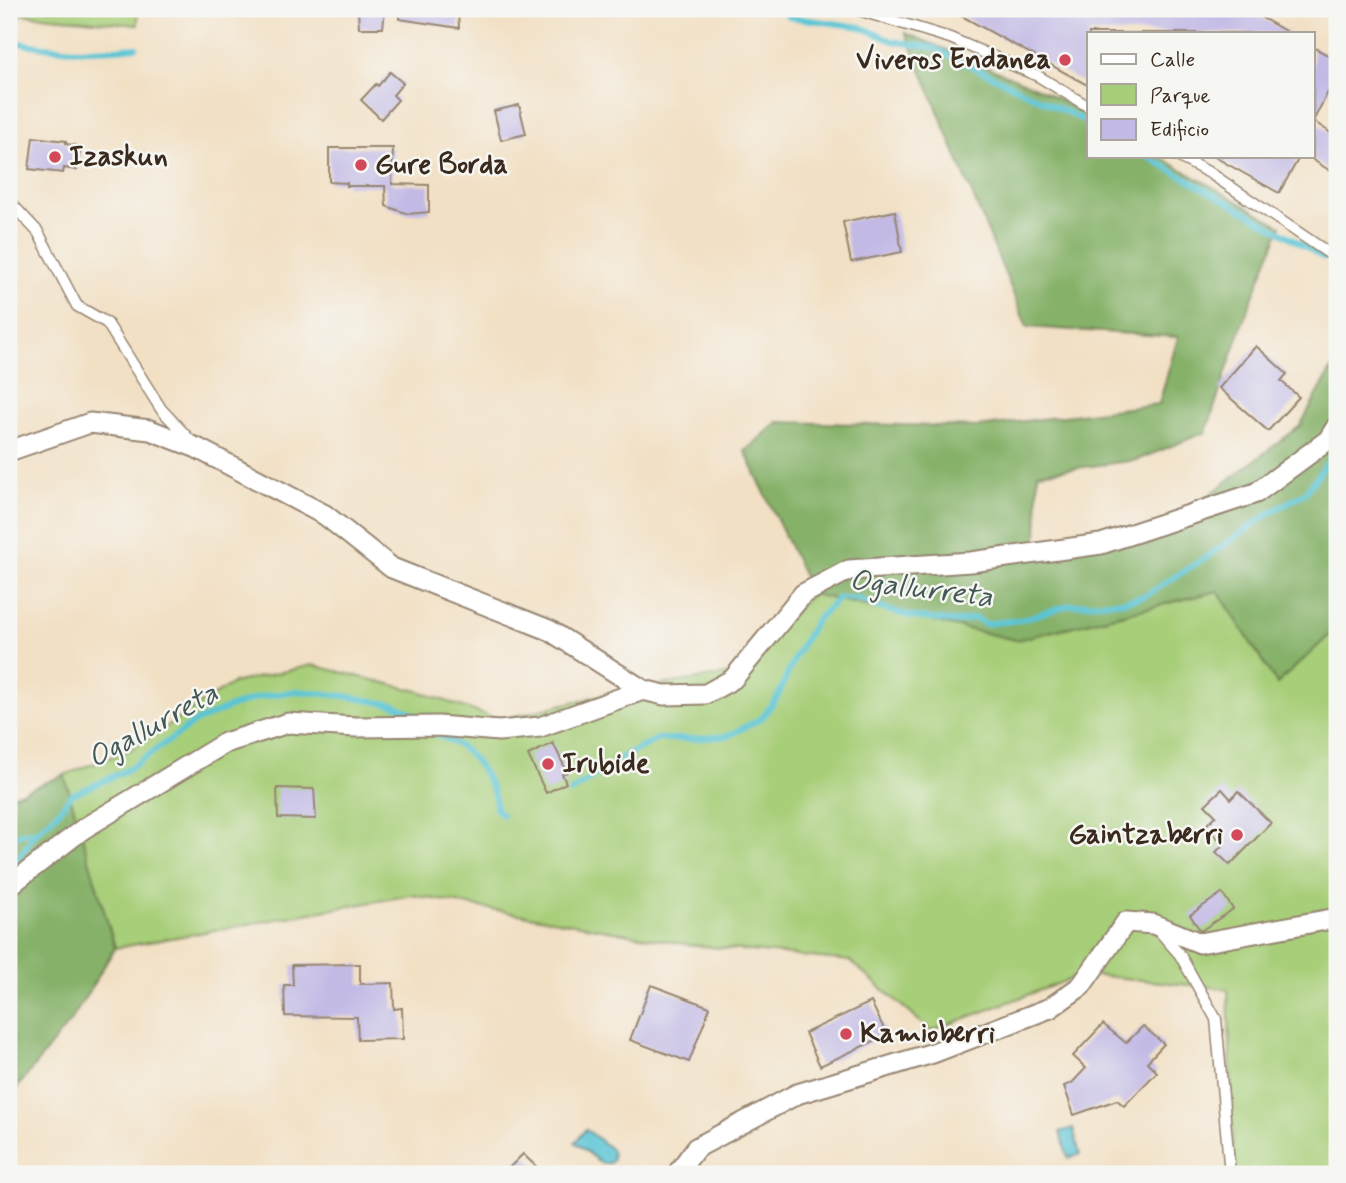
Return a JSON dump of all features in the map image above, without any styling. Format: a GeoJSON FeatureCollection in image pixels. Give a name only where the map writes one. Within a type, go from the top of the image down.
{"type":"FeatureCollection","features":[{"type":"Feature","properties":{"kind":"street"},"geometry":{"type":"LineString","coordinates":[[9,451],[90,423],[150,430],[197,448],[325,515],[392,568],[549,630],[643,690],[664,695],[706,694],[733,679],[803,594],[849,570],[971,562],[1101,544],[1256,493],[1328,440],[1337,426]]}},
{"type":"Feature","properties":{"kind":"street"},"geometry":{"type":"LineString","coordinates":[[9,886],[83,829],[225,743],[288,723],[356,727],[438,726],[499,731],[540,727],[643,690]]}},
{"type":"Feature","properties":{"kind":"street"},"geometry":{"type":"LineString","coordinates":[[677,1174],[696,1149],[797,1094],[933,1054],[1050,1008],[1081,986],[1126,922],[1153,924],[1200,943],[1337,918]]}},
{"type":"Feature","properties":{"kind":"lane"},"geometry":{"type":"LineString","coordinates":[[855,9],[950,38],[1038,76],[1087,106]]}},
{"type":"Feature","properties":{"kind":"lane"},"geometry":{"type":"LineString","coordinates":[[1181,158],[1210,173],[1327,253],[1337,257]]}},
{"type":"Feature","properties":{"kind":"lane"},"geometry":{"type":"LineString","coordinates":[[9,201],[38,232],[77,306],[107,323],[161,409],[197,448]]}},
{"type":"Feature","properties":{"kind":"lane"},"geometry":{"type":"LineString","coordinates":[[1153,924],[1180,955],[1216,1019],[1230,1174]]}},
{"type":"Feature","properties":{"kind":"green space"},"geometry":{"type":"Polygon","coordinates":[[[9,9],[138,9],[138,25],[9,13],[9,9]]]}},
{"type":"Feature","properties":{"kind":"green space"},"geometry":{"type":"Polygon","coordinates":[[[906,33],[1040,89],[1087,115],[1087,158],[1162,158],[1281,226],[1244,319],[1206,432],[1137,460],[1038,473],[1037,553],[1158,534],[1300,426],[1337,359],[1337,628],[1277,684],[1218,591],[1016,640],[812,594],[745,451],[778,422],[978,427],[1159,404],[1178,337],[1027,327],[906,33]]]}},
{"type":"Feature","properties":{"kind":"green space"},"geometry":{"type":"Polygon","coordinates":[[[1218,591],[1277,684],[1337,628],[1337,1174],[1234,1174],[1228,989],[1084,974],[931,1031],[850,961],[690,945],[412,895],[115,948],[64,775],[131,749],[233,683],[312,665],[418,691],[499,720],[614,692],[731,674],[812,594],[1016,640],[1218,591]]]}},
{"type":"Feature","properties":{"kind":"green space"},"geometry":{"type":"Polygon","coordinates":[[[64,775],[115,948],[72,1019],[9,1098],[9,797],[64,775]]]}},
{"type":"Feature","properties":{"kind":"water"},"geometry":{"type":"Polygon","coordinates":[[[1073,1128],[1080,1154],[1068,1158],[1060,1132],[1073,1128]]]}},
{"type":"Feature","properties":{"kind":"water"},"geometry":{"type":"Polygon","coordinates":[[[586,1129],[612,1150],[613,1159],[610,1163],[602,1164],[575,1142],[586,1129]]]}},
{"type":"Feature","properties":{"kind":"building"},"geometry":{"type":"Polygon","coordinates":[[[358,9],[385,9],[383,28],[359,28],[358,9]]]}},
{"type":"Feature","properties":{"kind":"building"},"geometry":{"type":"Polygon","coordinates":[[[399,9],[458,9],[459,28],[399,19],[399,9]]]}},
{"type":"Feature","properties":{"kind":"building","name":"Viveros Endanea"},"geometry":{"type":"Polygon","coordinates":[[[949,9],[1246,9],[1287,32],[1087,32],[1087,85],[949,9]]]}},
{"type":"Feature","properties":{"kind":"building"},"geometry":{"type":"Polygon","coordinates":[[[1314,48],[1337,60],[1337,75],[1314,119],[1314,48]]]}},
{"type":"Feature","properties":{"kind":"building"},"geometry":{"type":"Polygon","coordinates":[[[390,72],[403,83],[393,95],[398,100],[381,119],[361,100],[390,72]]]}},
{"type":"Feature","properties":{"kind":"building"},"geometry":{"type":"Polygon","coordinates":[[[519,105],[526,134],[501,140],[494,111],[519,105]]]}},
{"type":"Feature","properties":{"kind":"building"},"geometry":{"type":"Polygon","coordinates":[[[1314,122],[1337,137],[1337,175],[1313,160],[1314,122]]]}},
{"type":"Feature","properties":{"kind":"building","name":"Izaskun"},"geometry":{"type":"Polygon","coordinates":[[[33,137],[66,141],[66,144],[81,146],[77,170],[64,168],[63,173],[29,169],[33,137]]]}},
{"type":"Feature","properties":{"kind":"building","name":"Gure Borda"},"geometry":{"type":"Polygon","coordinates":[[[329,148],[393,148],[392,184],[429,185],[429,212],[408,214],[386,206],[385,186],[347,186],[347,183],[329,182],[329,148]]]}},
{"type":"Feature","properties":{"kind":"building"},"geometry":{"type":"Polygon","coordinates":[[[1217,158],[1299,158],[1279,193],[1217,158]]]}},
{"type":"Feature","properties":{"kind":"building"},"geometry":{"type":"Polygon","coordinates":[[[895,211],[902,252],[851,262],[843,222],[895,211]]]}},
{"type":"Feature","properties":{"kind":"building"},"geometry":{"type":"Polygon","coordinates":[[[1256,346],[1287,374],[1281,381],[1299,397],[1268,431],[1219,388],[1256,346]]]}},
{"type":"Feature","properties":{"kind":"building","name":"Irubide"},"geometry":{"type":"Polygon","coordinates":[[[553,743],[567,772],[562,774],[566,783],[546,793],[528,755],[553,743]]]}},
{"type":"Feature","properties":{"kind":"building"},"geometry":{"type":"Polygon","coordinates":[[[277,788],[314,789],[316,819],[278,818],[277,788]]]}},
{"type":"Feature","properties":{"kind":"building","name":"Gaintzaberri"},"geometry":{"type":"Polygon","coordinates":[[[1222,789],[1231,799],[1238,791],[1271,823],[1230,865],[1216,852],[1224,844],[1205,826],[1216,816],[1205,805],[1222,789]]]}},
{"type":"Feature","properties":{"kind":"building"},"geometry":{"type":"Polygon","coordinates":[[[1222,893],[1233,909],[1200,930],[1190,915],[1222,893]]]}},
{"type":"Feature","properties":{"kind":"building"},"geometry":{"type":"Polygon","coordinates":[[[360,964],[360,984],[393,983],[394,1009],[402,1008],[403,1039],[358,1040],[357,1017],[285,1016],[284,985],[293,985],[292,965],[360,964]]]}},
{"type":"Feature","properties":{"kind":"building"},"geometry":{"type":"Polygon","coordinates":[[[651,985],[710,1007],[689,1062],[630,1040],[651,985]]]}},
{"type":"Feature","properties":{"kind":"building","name":"Kamioberri"},"geometry":{"type":"Polygon","coordinates":[[[871,1002],[887,1035],[820,1066],[805,1033],[871,1002]]]}},
{"type":"Feature","properties":{"kind":"building"},"geometry":{"type":"Polygon","coordinates":[[[1103,1024],[1126,1043],[1143,1026],[1164,1044],[1147,1062],[1157,1072],[1124,1106],[1117,1100],[1074,1115],[1064,1086],[1072,1083],[1086,1068],[1073,1056],[1103,1024]]]}},
{"type":"Feature","properties":{"kind":"building"},"geometry":{"type":"Polygon","coordinates":[[[523,1154],[544,1174],[503,1174],[523,1154]]]}},
{"type":"Feature","properties":{"kind":"waterway","name":"Ogallurreta"},"geometry":{"type":"LineString","coordinates":[[782,9],[789,17],[861,27],[893,41],[934,48],[1087,122]]}},
{"type":"Feature","properties":{"kind":"waterway","name":"Ogallurreta"},"geometry":{"type":"LineString","coordinates":[[9,41],[72,50],[136,47]]}},
{"type":"Feature","properties":{"kind":"waterway","name":"Ogallurreta"},"geometry":{"type":"LineString","coordinates":[[1150,158],[1324,258]]}},
{"type":"Feature","properties":{"kind":"waterway","name":"Ogallurreta"},"geometry":{"type":"LineString","coordinates":[[571,792],[626,755],[658,739],[728,736],[762,718],[778,696],[796,655],[816,620],[839,598],[859,599],[913,617],[958,622],[976,618],[985,624],[1020,620],[1070,605],[1124,601],[1145,596],[1270,513],[1305,493],[1337,449]]}},
{"type":"Feature","properties":{"kind":"waterway","name":"Ogallurreta"},"geometry":{"type":"LineString","coordinates":[[9,838],[22,833],[37,832],[71,795],[129,769],[195,722],[260,697],[297,691],[344,696],[395,705],[415,715]]}},
{"type":"Feature","properties":{"kind":"waterway","name":"Ogallurreta"},"geometry":{"type":"LineString","coordinates":[[438,735],[473,758],[487,779],[494,794],[496,809],[502,815]]}},
{"type":"Feature","properties":{"kind":"waterway"},"geometry":{"type":"LineString","coordinates":[[16,862],[36,832]]}},
{"type":"Feature","properties":{"kind":"place","name":"Viveros Endanea"},"geometry":{"type":"Point","coordinates":[1065,60]}},
{"type":"Feature","properties":{"kind":"place","name":"Izaskun"},"geometry":{"type":"Point","coordinates":[55,157]}},
{"type":"Feature","properties":{"kind":"place","name":"Gure Borda"},"geometry":{"type":"Point","coordinates":[361,165]}},
{"type":"Feature","properties":{"kind":"place","name":"Irubide"},"geometry":{"type":"Point","coordinates":[548,764]}},
{"type":"Feature","properties":{"kind":"place","name":"Gaintzaberri"},"geometry":{"type":"Point","coordinates":[1237,835]}},
{"type":"Feature","properties":{"kind":"place","name":"Kamioberri"},"geometry":{"type":"Point","coordinates":[846,1034]}}]}
